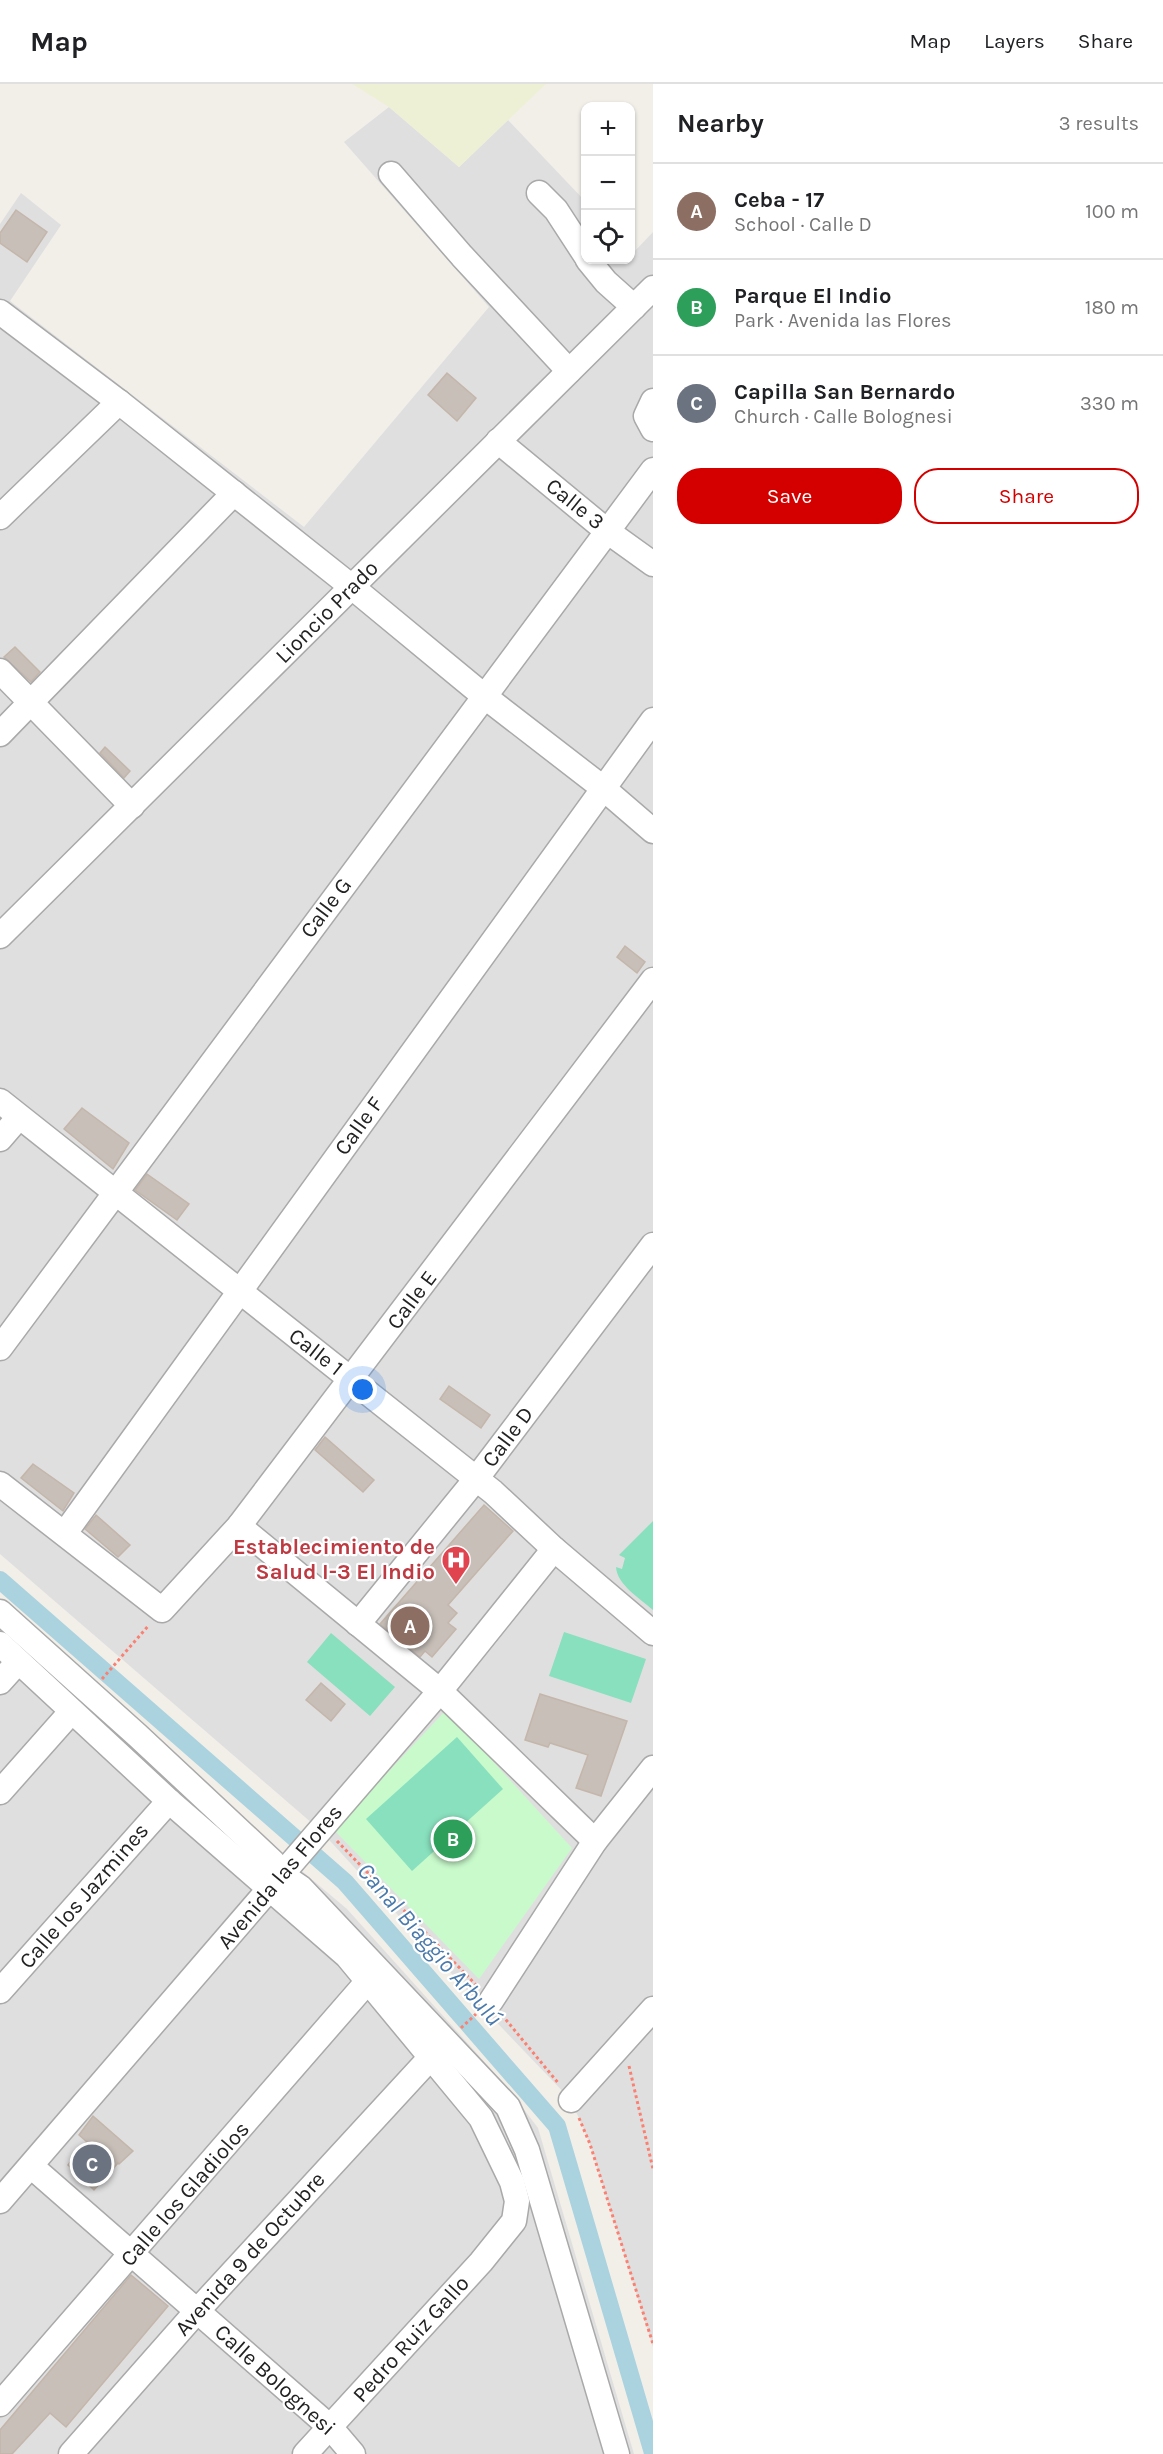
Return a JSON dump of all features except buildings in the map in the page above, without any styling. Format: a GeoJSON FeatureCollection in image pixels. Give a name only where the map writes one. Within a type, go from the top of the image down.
{"type":"FeatureCollection","features":[{"type":"Feature","properties":{"kind":"street"},"geometry":{"type":"LineString","coordinates":[[391,174],[462,256],[569,371]]}},
{"type":"Feature","properties":{"kind":"street"},"geometry":{"type":"LineString","coordinates":[[539,193],[556,210],[581,249]]}},
{"type":"Feature","properties":{"kind":"street"},"geometry":{"type":"LineString","coordinates":[[592,264],[606,282],[634,307]]}},
{"type":"Feature","properties":{"kind":"street","name":"Lioncio Prado"},"geometry":{"type":"LineString","coordinates":[[0,936],[653,288]]}},
{"type":"Feature","properties":{"kind":"street"},"geometry":{"type":"LineString","coordinates":[[0,312],[120,402],[352,587],[484,696],[603,788],[653,831]]}},
{"type":"Feature","properties":{"kind":"street"},"geometry":{"type":"LineString","coordinates":[[653,401],[646,416],[653,429]]}},
{"type":"Feature","properties":{"kind":"street"},"geometry":{"type":"LineString","coordinates":[[0,517],[120,402]]}},
{"type":"Feature","properties":{"kind":"street","name":"Calle 3"},"geometry":{"type":"LineString","coordinates":[[498,441],[607,531],[653,564]]}},
{"type":"Feature","properties":{"kind":"street","name":"Calle G"},"geometry":{"type":"LineString","coordinates":[[0,1348],[653,470]]}},
{"type":"Feature","properties":{"kind":"street"},"geometry":{"type":"LineString","coordinates":[[0,734],[234,493]]}},
{"type":"Feature","properties":{"kind":"street"},"geometry":{"type":"LineString","coordinates":[[0,671],[132,806]]}},
{"type":"Feature","properties":{"kind":"street","name":"Calle F"},"geometry":{"type":"LineString","coordinates":[[65,1533],[653,720]]}},
{"type":"Feature","properties":{"kind":"street","name":"Calle E"},"geometry":{"type":"LineString","coordinates":[[162,1610],[239,1527],[653,980]]}},
{"type":"Feature","properties":{"kind":"street","name":"Calle 1"},"geometry":{"type":"LineString","coordinates":[[0,1101],[476,1479],[653,1633]]}},
{"type":"Feature","properties":{"kind":"street"},"geometry":{"type":"LineString","coordinates":[[0,1139],[19,1117]]}},
{"type":"Feature","properties":{"kind":"street","name":"Calle D"},"geometry":{"type":"LineString","coordinates":[[358,1624],[476,1479],[653,1245]]}},
{"type":"Feature","properties":{"kind":"street"},"geometry":{"type":"LineString","coordinates":[[0,1484],[162,1610]]}},
{"type":"Feature","properties":{"kind":"street"},"geometry":{"type":"LineString","coordinates":[[239,1527],[440,1691],[595,1841]]}},
{"type":"Feature","properties":{"kind":"street","name":"Avenida las Flores"},"geometry":{"type":"LineString","coordinates":[[0,2202],[440,1691],[554,1549]]}},
{"type":"Feature","properties":{"kind":"street"},"geometry":{"type":"LineString","coordinates":[[0,1612],[273,1862],[281,1876],[432,2056]]}},
{"type":"Feature","properties":{"kind":"street"},"geometry":{"type":"LineString","coordinates":[[0,1644],[71,1712],[169,1800],[301,1888],[508,2107],[527,2150],[617,2454]]}},
{"type":"Feature","properties":{"kind":"street"},"geometry":{"type":"LineString","coordinates":[[0,1682],[18,1662]]}},
{"type":"Feature","properties":{"kind":"street"},"geometry":{"type":"LineString","coordinates":[[0,1792],[71,1712]]}},
{"type":"Feature","properties":{"kind":"street"},"geometry":{"type":"LineString","coordinates":[[487,2005],[595,1841],[653,1768]]}},
{"type":"Feature","properties":{"kind":"street","name":"Calle los Jazmines"},"geometry":{"type":"LineString","coordinates":[[0,1991],[169,1800]]}},
{"type":"Feature","properties":{"kind":"street","name":"Calle los Gladiolos"},"geometry":{"type":"LineString","coordinates":[[0,2404],[133,2254],[368,1981]]}},
{"type":"Feature","properties":{"kind":"street"},"geometry":{"type":"LineString","coordinates":[[571,2100],[653,2009]]}},
{"type":"Feature","properties":{"kind":"street","name":"Pedro Ruiz Gallo"},"geometry":{"type":"LineString","coordinates":[[305,2454],[481,2262],[514,2221],[517,2201],[512,2181],[481,2118],[432,2056]]}},
{"type":"Feature","properties":{"kind":"street","name":"Avenida 9 de Octubre"},"geometry":{"type":"LineString","coordinates":[[71,2454],[198,2310],[432,2056]]}},
{"type":"Feature","properties":{"kind":"street","name":"Calle Bolognesi"},"geometry":{"type":"LineString","coordinates":[[32,2166],[330,2427],[353,2454]]}},
{"type":"Feature","properties":{"kind":"path"},"geometry":{"type":"LineString","coordinates":[[101,1680],[162,1610]]}},
{"type":"Feature","properties":{"kind":"path"},"geometry":{"type":"LineString","coordinates":[[321,1828],[487,2005],[571,2100],[590,2144],[653,2344]]}},
{"type":"Feature","properties":{"kind":"path"},"geometry":{"type":"LineString","coordinates":[[460,2029],[487,2005]]}},
{"type":"Feature","properties":{"kind":"path"},"geometry":{"type":"LineString","coordinates":[[620,2045],[629,2064],[653,2169]]}},
{"type":"Feature","properties":{"kind":"shaded area"},"geometry":{"type":"Polygon","coordinates":[[[389,107],[459,167],[508,120],[581,197],[581,264],[635,264],[635,251],[653,232],[653,2347],[590,2144],[571,2100],[483,2008],[320,1830],[0,1554],[0,224],[21,193],[61,225],[10,301],[304,527],[489,307],[344,142],[389,107]]]}},
{"type":"Feature","properties":{"kind":"shaded area"},"geometry":{"type":"Polygon","coordinates":[[[0,1617],[347,1909],[507,2087],[538,2128],[634,2454],[0,2454],[0,1617]]]}},
{"type":"Feature","properties":{"kind":"green space"},"geometry":{"type":"Polygon","coordinates":[[[352,84],[546,84],[459,167],[389,107],[352,84]]]}},
{"type":"Feature","properties":{"kind":"green space"},"geometry":{"type":"Polygon","coordinates":[[[653,1521],[653,1610],[625,1586],[617,1574],[616,1567],[622,1569],[625,1558],[619,1555],[653,1521]]]}},
{"type":"Feature","properties":{"kind":"green space"},"geometry":{"type":"Polygon","coordinates":[[[564,1632],[646,1659],[631,1703],[549,1676],[564,1632]]]}},
{"type":"Feature","properties":{"kind":"green space"},"geometry":{"type":"Polygon","coordinates":[[[331,1633],[395,1687],[370,1716],[307,1662],[331,1633]]]}},
{"type":"Feature","properties":{"kind":"green space"},"geometry":{"type":"Polygon","coordinates":[[[446,1710],[572,1848],[479,1979],[334,1830],[446,1710]]]}},
{"type":"Feature","properties":{"kind":"green space"},"geometry":{"type":"Polygon","coordinates":[[[457,1737],[503,1789],[412,1871],[366,1819],[457,1737]]]}},
{"type":"Feature","properties":{"kind":"waterway","name":"Canal Biaggio Arbulú"},"geometry":{"type":"LineString","coordinates":[[0,1580],[345,1882],[557,2126],[653,2453]]}},
{"type":"Feature","properties":{"kind":"place","name":"Establecimiento de Salud I-3 El Indio"},"geometry":{"type":"Point","coordinates":[456,1586]}},
{"type":"Feature","properties":{"kind":"place","name":"Ceba - 17"},"geometry":{"type":"Point","coordinates":[410,1626]}},
{"type":"Feature","properties":{"kind":"place","name":"Parque El Indio"},"geometry":{"type":"Point","coordinates":[453,1839]}},
{"type":"Feature","properties":{"kind":"place","name":"Capilla San Bernardo"},"geometry":{"type":"Point","coordinates":[92,2164]}}]}
